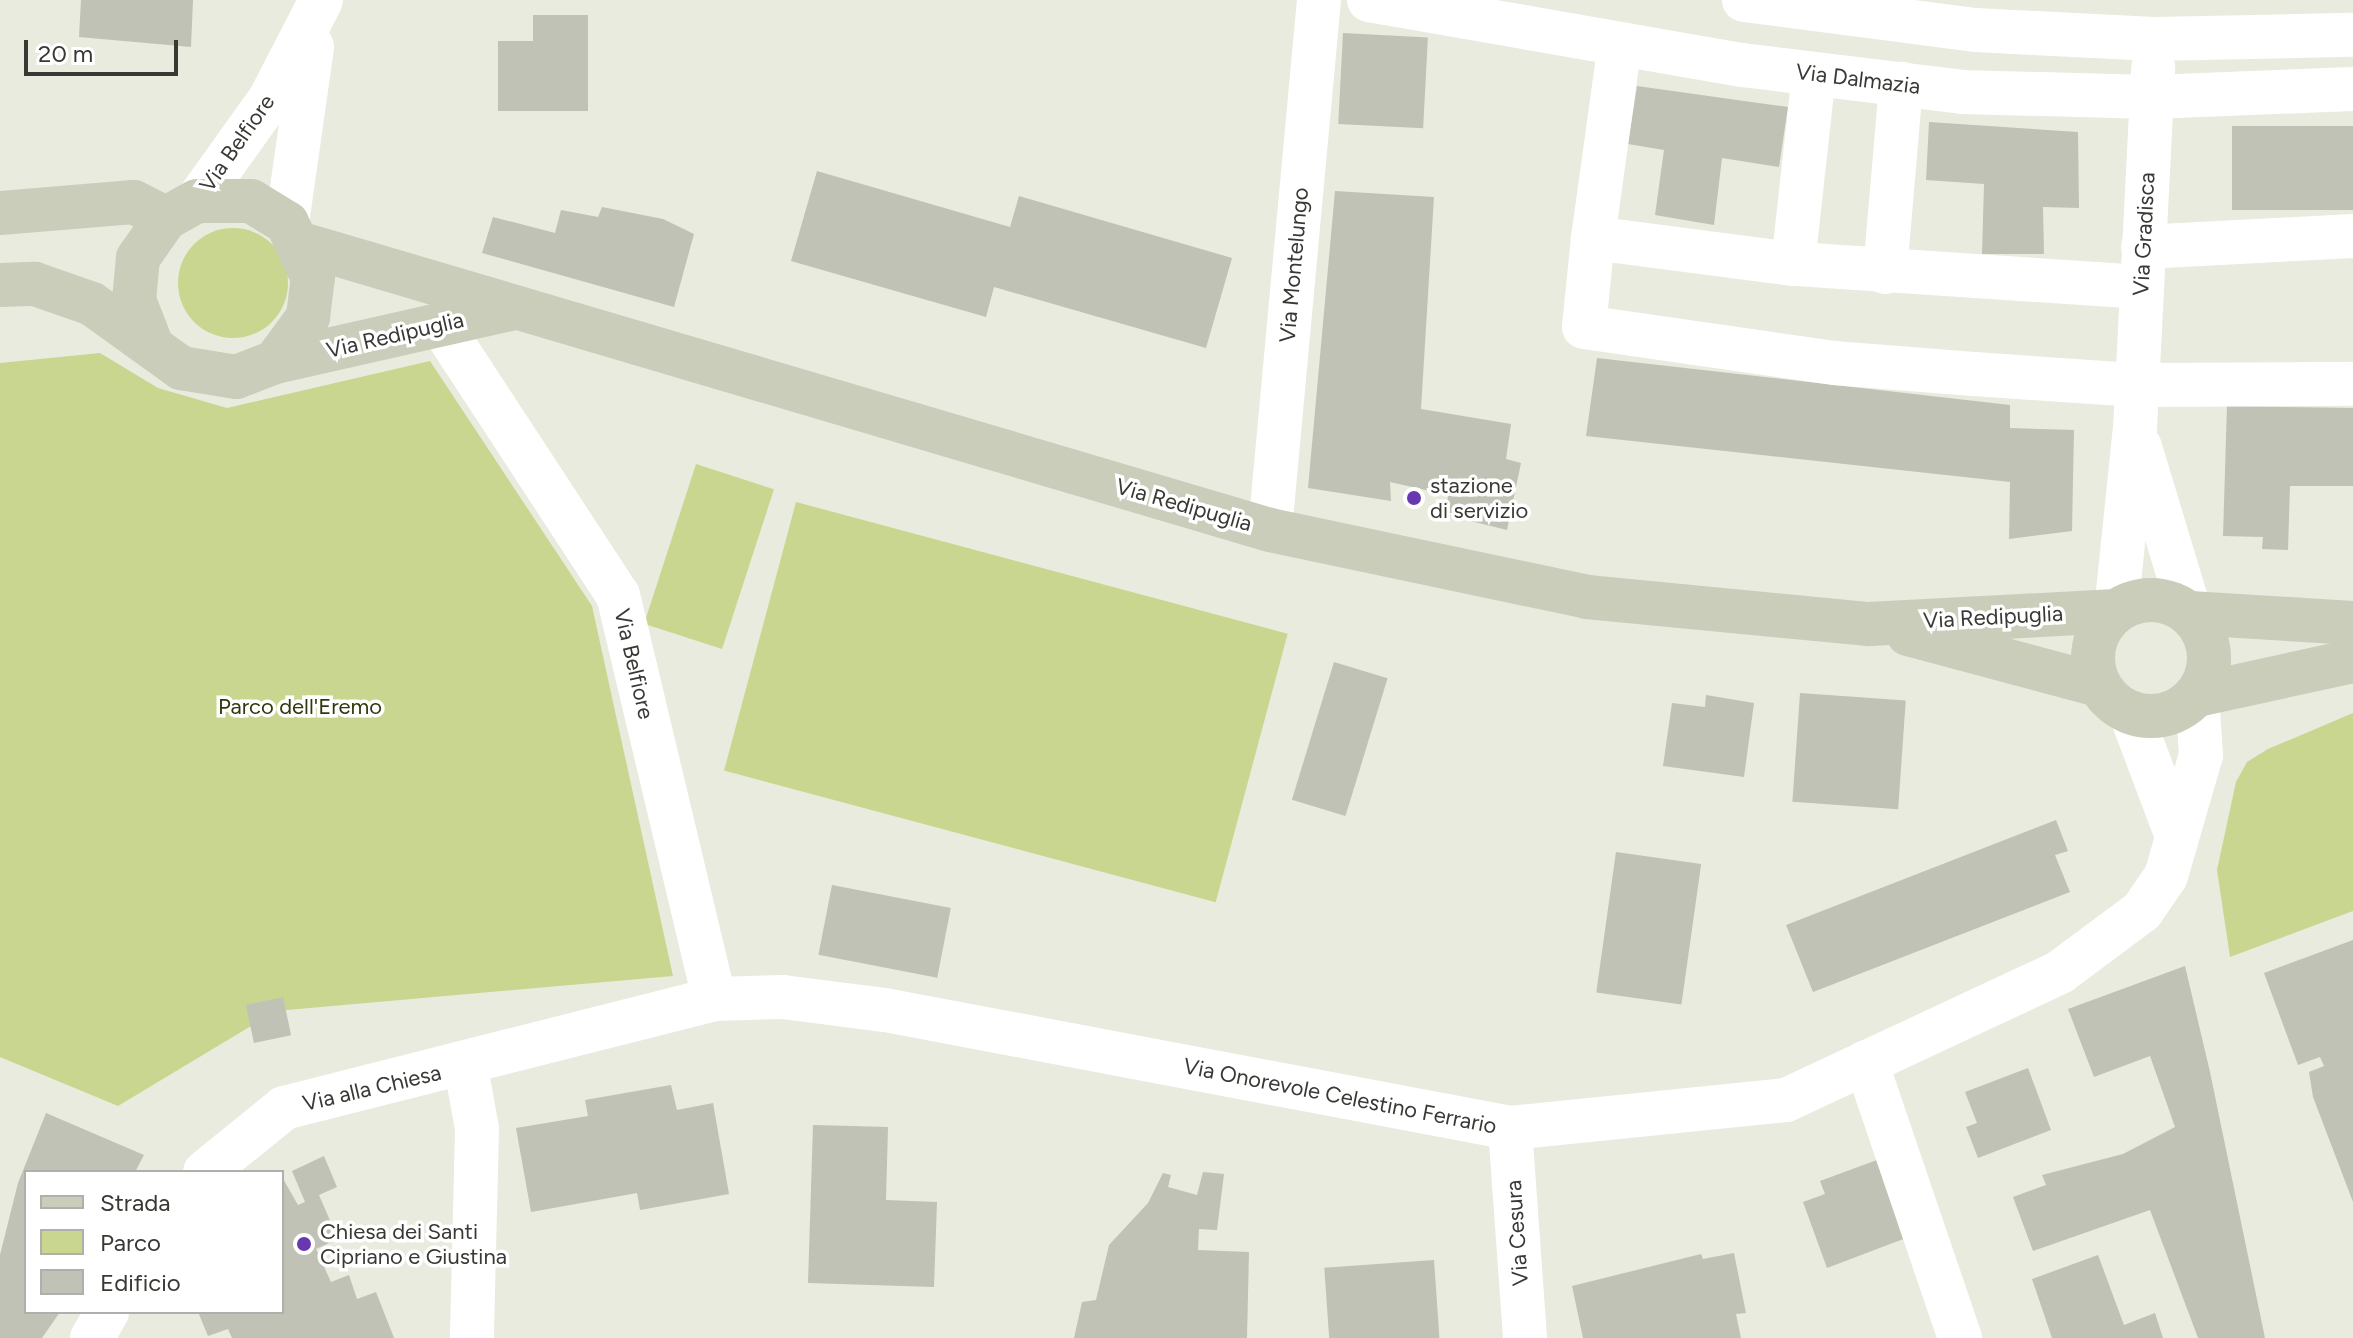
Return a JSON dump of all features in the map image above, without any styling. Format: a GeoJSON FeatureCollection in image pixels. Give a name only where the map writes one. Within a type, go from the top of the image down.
{"type":"FeatureCollection","features":[{"type":"Feature","properties":{"kind":"main road"},"geometry":{"type":"LineString","coordinates":[[0,213],[134,202],[182,209],[251,201],[295,233],[313,278],[308,317],[275,362],[236,377],[181,368],[150,341],[92,304],[35,284],[0,285]]}},
{"type":"Feature","properties":{"kind":"main road"},"geometry":{"type":"LineString","coordinates":[[150,341],[134,300],[138,258],[182,209]]}},
{"type":"Feature","properties":{"kind":"main road","name":"Via Redipuglia"},"geometry":{"type":"LineString","coordinates":[[295,233],[514,308],[1270,530],[1587,597],[1869,624],[2116,611]]}},
{"type":"Feature","properties":{"kind":"main road","name":"Via Redipuglia"},"geometry":{"type":"LineString","coordinates":[[275,362],[514,308]]}},
{"type":"Feature","properties":{"kind":"main road"},"geometry":{"type":"LineString","coordinates":[[2353,623],[2190,613],[2153,599],[2116,611],[2094,645],[2099,685],[2131,714],[2167,714],[2197,695],[2353,661]]}},
{"type":"Feature","properties":{"kind":"main road"},"geometry":{"type":"LineString","coordinates":[[2190,613],[2211,652],[2197,695]]}},
{"type":"Feature","properties":{"kind":"main road","name":"Via Redipuglia"},"geometry":{"type":"LineString","coordinates":[[1869,624],[2099,685]]}},
{"type":"Feature","properties":{"kind":"street","name":"Via Belfiore"},"geometry":{"type":"LineString","coordinates":[[182,209],[270,99],[321,0]]}},
{"type":"Feature","properties":{"kind":"street","name":"Via Belfiore"},"geometry":{"type":"LineString","coordinates":[[295,233],[321,0]]}},
{"type":"Feature","properties":{"kind":"street","name":"Via Montelungo"},"geometry":{"type":"LineString","coordinates":[[1270,530],[1319,0]]}},
{"type":"Feature","properties":{"kind":"street","name":"Via Dalmazia"},"geometry":{"type":"LineString","coordinates":[[1369,0],[1620,44],[1901,84],[2152,97],[2353,89]]}},
{"type":"Feature","properties":{"kind":"street"},"geometry":{"type":"LineString","coordinates":[[1744,0],[1976,15],[2154,39],[2335,24]]}},
{"type":"Feature","properties":{"kind":"street","name":"Via Gradisca"},"geometry":{"type":"LineString","coordinates":[[2116,611],[2135,428],[2154,39]]}},
{"type":"Feature","properties":{"kind":"street"},"geometry":{"type":"LineString","coordinates":[[1620,44],[1584,327],[1834,363],[2137,385],[2353,384]]}},
{"type":"Feature","properties":{"kind":"street"},"geometry":{"type":"LineString","coordinates":[[1793,264],[1814,74]]}},
{"type":"Feature","properties":{"kind":"street"},"geometry":{"type":"LineString","coordinates":[[1885,272],[1901,84]]}},
{"type":"Feature","properties":{"kind":"street"},"geometry":{"type":"LineString","coordinates":[[1593,238],[1793,264],[1885,272],[2142,267],[2353,236]]}},
{"type":"Feature","properties":{"kind":"street","name":"Via Belfiore"},"geometry":{"type":"LineString","coordinates":[[441,325],[618,595],[714,999]]}},
{"type":"Feature","properties":{"kind":"street","name":"Via Gradisca"},"geometry":{"type":"LineString","coordinates":[[2135,428],[2190,613]]}},
{"type":"Feature","properties":{"kind":"street","name":"Via Onorevole Celestino Ferrario"},"geometry":{"type":"LineString","coordinates":[[466,1067],[714,999],[783,997],[885,1010],[1510,1128],[1786,1100],[2060,972],[2142,911],[2166,876],[2201,755],[2197,695]]}},
{"type":"Feature","properties":{"kind":"street"},"geometry":{"type":"LineString","coordinates":[[2131,714],[2176,834]]}},
{"type":"Feature","properties":{"kind":"street"},"geometry":{"type":"LineString","coordinates":[[1866,1062],[1960,1338]]}},
{"type":"Feature","properties":{"kind":"street"},"geometry":{"type":"LineString","coordinates":[[466,1067],[477,1129],[472,1338]]}},
{"type":"Feature","properties":{"kind":"street","name":"Via alla Chiesa"},"geometry":{"type":"LineString","coordinates":[[207,1170],[284,1108],[466,1067]]}},
{"type":"Feature","properties":{"kind":"street","name":"Via Cesura"},"geometry":{"type":"LineString","coordinates":[[1510,1128],[1525,1338]]}},
{"type":"Feature","properties":{"kind":"street"},"geometry":{"type":"LineString","coordinates":[[92,1338],[106,1314]]}},
{"type":"Feature","properties":{"kind":"green space"},"geometry":{"type":"Polygon","coordinates":[[[233,228],[254,232],[272,244],[284,262],[288,283],[284,304],[272,322],[254,334],[233,338],[212,334],[194,322],[182,304],[178,283],[182,262],[194,244],[212,232],[233,228]]]}},
{"type":"Feature","properties":{"kind":"green space","name":"Parco dell'Eremo"},"geometry":{"type":"Polygon","coordinates":[[[100,353],[158,388],[227,408],[430,361],[592,606],[673,976],[276,1011],[118,1106],[0,1057],[0,363],[100,353]]]}},
{"type":"Feature","properties":{"kind":"green space"},"geometry":{"type":"Polygon","coordinates":[[[696,464],[774,489],[722,649],[644,624],[696,464]]]}},
{"type":"Feature","properties":{"kind":"green space"},"geometry":{"type":"Polygon","coordinates":[[[796,502],[1288,634],[1216,902],[724,771],[796,502]]]}},
{"type":"Feature","properties":{"kind":"green space"},"geometry":{"type":"Polygon","coordinates":[[[2353,713],[2353,911],[2230,957],[2217,870],[2236,782],[2247,762],[2268,749],[2353,713]]]}},
{"type":"Feature","properties":{"kind":"building"},"geometry":{"type":"Polygon","coordinates":[[[81,0],[193,0],[191,47],[79,37],[81,0]]]}},
{"type":"Feature","properties":{"kind":"building"},"geometry":{"type":"Polygon","coordinates":[[[533,15],[588,15],[588,111],[498,111],[498,41],[533,41],[533,15]]]}},
{"type":"Feature","properties":{"kind":"building"},"geometry":{"type":"Polygon","coordinates":[[[1343,33],[1428,37],[1423,128],[1338,124],[1343,33]]]}},
{"type":"Feature","properties":{"kind":"building"},"geometry":{"type":"Polygon","coordinates":[[[1637,86],[1788,107],[1779,167],[1722,158],[1714,225],[1655,215],[1664,150],[1628,144],[1637,86]]]}},
{"type":"Feature","properties":{"kind":"building"},"geometry":{"type":"Polygon","coordinates":[[[1929,122],[2078,132],[2079,208],[2043,207],[2044,254],[1982,254],[1984,184],[1926,180],[1929,122]]]}},
{"type":"Feature","properties":{"kind":"building"},"geometry":{"type":"Polygon","coordinates":[[[2232,126],[2353,126],[2353,210],[2232,210],[2232,126]]]}},
{"type":"Feature","properties":{"kind":"building"},"geometry":{"type":"Polygon","coordinates":[[[817,171],[1010,227],[1019,196],[1232,258],[1206,348],[994,287],[986,317],[791,261],[817,171]]]}},
{"type":"Feature","properties":{"kind":"building"},"geometry":{"type":"Polygon","coordinates":[[[1335,191],[1434,197],[1421,409],[1511,424],[1506,459],[1521,463],[1507,530],[1446,515],[1448,495],[1390,482],[1391,501],[1308,488],[1335,191]]]}},
{"type":"Feature","properties":{"kind":"building"},"geometry":{"type":"Polygon","coordinates":[[[602,207],[663,219],[694,234],[674,307],[482,253],[493,217],[555,233],[561,210],[598,217],[602,207]]]}},
{"type":"Feature","properties":{"kind":"building"},"geometry":{"type":"Polygon","coordinates":[[[1597,358],[2010,405],[2010,428],[2074,430],[2072,531],[2009,539],[2010,482],[1586,436],[1597,358]]]}},
{"type":"Feature","properties":{"kind":"building"},"geometry":{"type":"Polygon","coordinates":[[[2227,406],[2353,408],[2353,486],[2290,486],[2288,550],[2262,549],[2263,537],[2223,536],[2227,406]]]}},
{"type":"Feature","properties":{"kind":"building"},"geometry":{"type":"Polygon","coordinates":[[[1334,662],[1388,678],[1345,816],[1292,800],[1334,662]]]}},
{"type":"Feature","properties":{"kind":"building"},"geometry":{"type":"Polygon","coordinates":[[[1800,693],[1906,700],[1898,809],[1792,802],[1800,693]]]}},
{"type":"Feature","properties":{"kind":"building"},"geometry":{"type":"Polygon","coordinates":[[[1706,695],[1754,703],[1744,777],[1663,766],[1672,703],[1705,707],[1706,695]]]}},
{"type":"Feature","properties":{"kind":"building"},"geometry":{"type":"Polygon","coordinates":[[[2056,820],[2068,851],[2055,855],[2070,892],[1813,992],[1786,925],[2056,820]]]}},
{"type":"Feature","properties":{"kind":"building"},"geometry":{"type":"Polygon","coordinates":[[[1616,852],[1701,864],[1681,1005],[1596,993],[1616,852]]]}},
{"type":"Feature","properties":{"kind":"building"},"geometry":{"type":"Polygon","coordinates":[[[832,885],[951,908],[937,978],[818,955],[832,885]]]}},
{"type":"Feature","properties":{"kind":"building"},"geometry":{"type":"Polygon","coordinates":[[[2353,940],[2353,1202],[2313,1097],[2309,1072],[2324,1066],[2320,1057],[2298,1065],[2264,973],[2353,940]]]}},
{"type":"Feature","properties":{"kind":"building"},"geometry":{"type":"Polygon","coordinates":[[[2185,966],[2265,1338],[2198,1338],[2150,1210],[2033,1251],[2013,1197],[2046,1185],[2042,1175],[2123,1154],[2175,1127],[2150,1056],[2094,1077],[2068,1009],[2185,966]]]}},
{"type":"Feature","properties":{"kind":"building"},"geometry":{"type":"Polygon","coordinates":[[[283,997],[291,1035],[254,1043],[246,1005],[283,997]]]}},
{"type":"Feature","properties":{"kind":"building"},"geometry":{"type":"Polygon","coordinates":[[[2028,1068],[2051,1130],[1978,1158],[1966,1127],[1977,1123],[1965,1092],[2028,1068]]]}},
{"type":"Feature","properties":{"kind":"building"},"geometry":{"type":"Polygon","coordinates":[[[671,1085],[677,1110],[713,1103],[729,1194],[640,1210],[637,1193],[531,1212],[516,1128],[588,1116],[585,1100],[671,1085]]]}},
{"type":"Feature","properties":{"kind":"building"},"geometry":{"type":"Polygon","coordinates":[[[46,1113],[144,1155],[136,1170],[24,1170],[24,1314],[59,1314],[42,1338],[0,1338],[0,1255],[18,1183],[46,1113]]]}},
{"type":"Feature","properties":{"kind":"building"},"geometry":{"type":"Polygon","coordinates":[[[813,1125],[888,1127],[886,1200],[937,1202],[934,1287],[808,1283],[813,1125]]]}},
{"type":"Feature","properties":{"kind":"building","name":"Chiesa dei Santi Cipriano e Giustina"},"geometry":{"type":"Polygon","coordinates":[[[324,1156],[337,1187],[319,1195],[338,1239],[316,1249],[331,1282],[349,1275],[357,1299],[376,1292],[394,1338],[232,1338],[228,1329],[208,1336],[199,1314],[284,1314],[284,1180],[298,1205],[305,1202],[292,1171],[324,1156]]]}},
{"type":"Feature","properties":{"kind":"building"},"geometry":{"type":"Polygon","coordinates":[[[1877,1160],[1906,1238],[1827,1268],[1803,1202],[1825,1194],[1820,1181],[1877,1160]]]}},
{"type":"Feature","properties":{"kind":"building"},"geometry":{"type":"Polygon","coordinates":[[[1203,1172],[1224,1174],[1217,1230],[1199,1229],[1198,1250],[1249,1252],[1247,1338],[1074,1338],[1082,1302],[1096,1300],[1109,1245],[1148,1203],[1163,1173],[1171,1175],[1168,1187],[1197,1195],[1203,1172]]]}},
{"type":"Feature","properties":{"kind":"building"},"geometry":{"type":"Polygon","coordinates":[[[1734,1253],[1746,1313],[1736,1314],[1741,1338],[1583,1338],[1572,1286],[1701,1254],[1703,1259],[1734,1253]]]}},
{"type":"Feature","properties":{"kind":"building"},"geometry":{"type":"Polygon","coordinates":[[[2098,1255],[2124,1325],[2155,1313],[2163,1338],[2052,1338],[2032,1279],[2098,1255]]]}},
{"type":"Feature","properties":{"kind":"building"},"geometry":{"type":"Polygon","coordinates":[[[1434,1260],[1439,1338],[1329,1338],[1324,1268],[1434,1260]]]}},
{"type":"Feature","properties":{"kind":"place","name":"stazione di servizio"},"geometry":{"type":"Point","coordinates":[1414,498]}},
{"type":"Feature","properties":{"kind":"place","name":"Chiesa dei Santi Cipriano e Giustina"},"geometry":{"type":"Point","coordinates":[304,1244]}}]}
